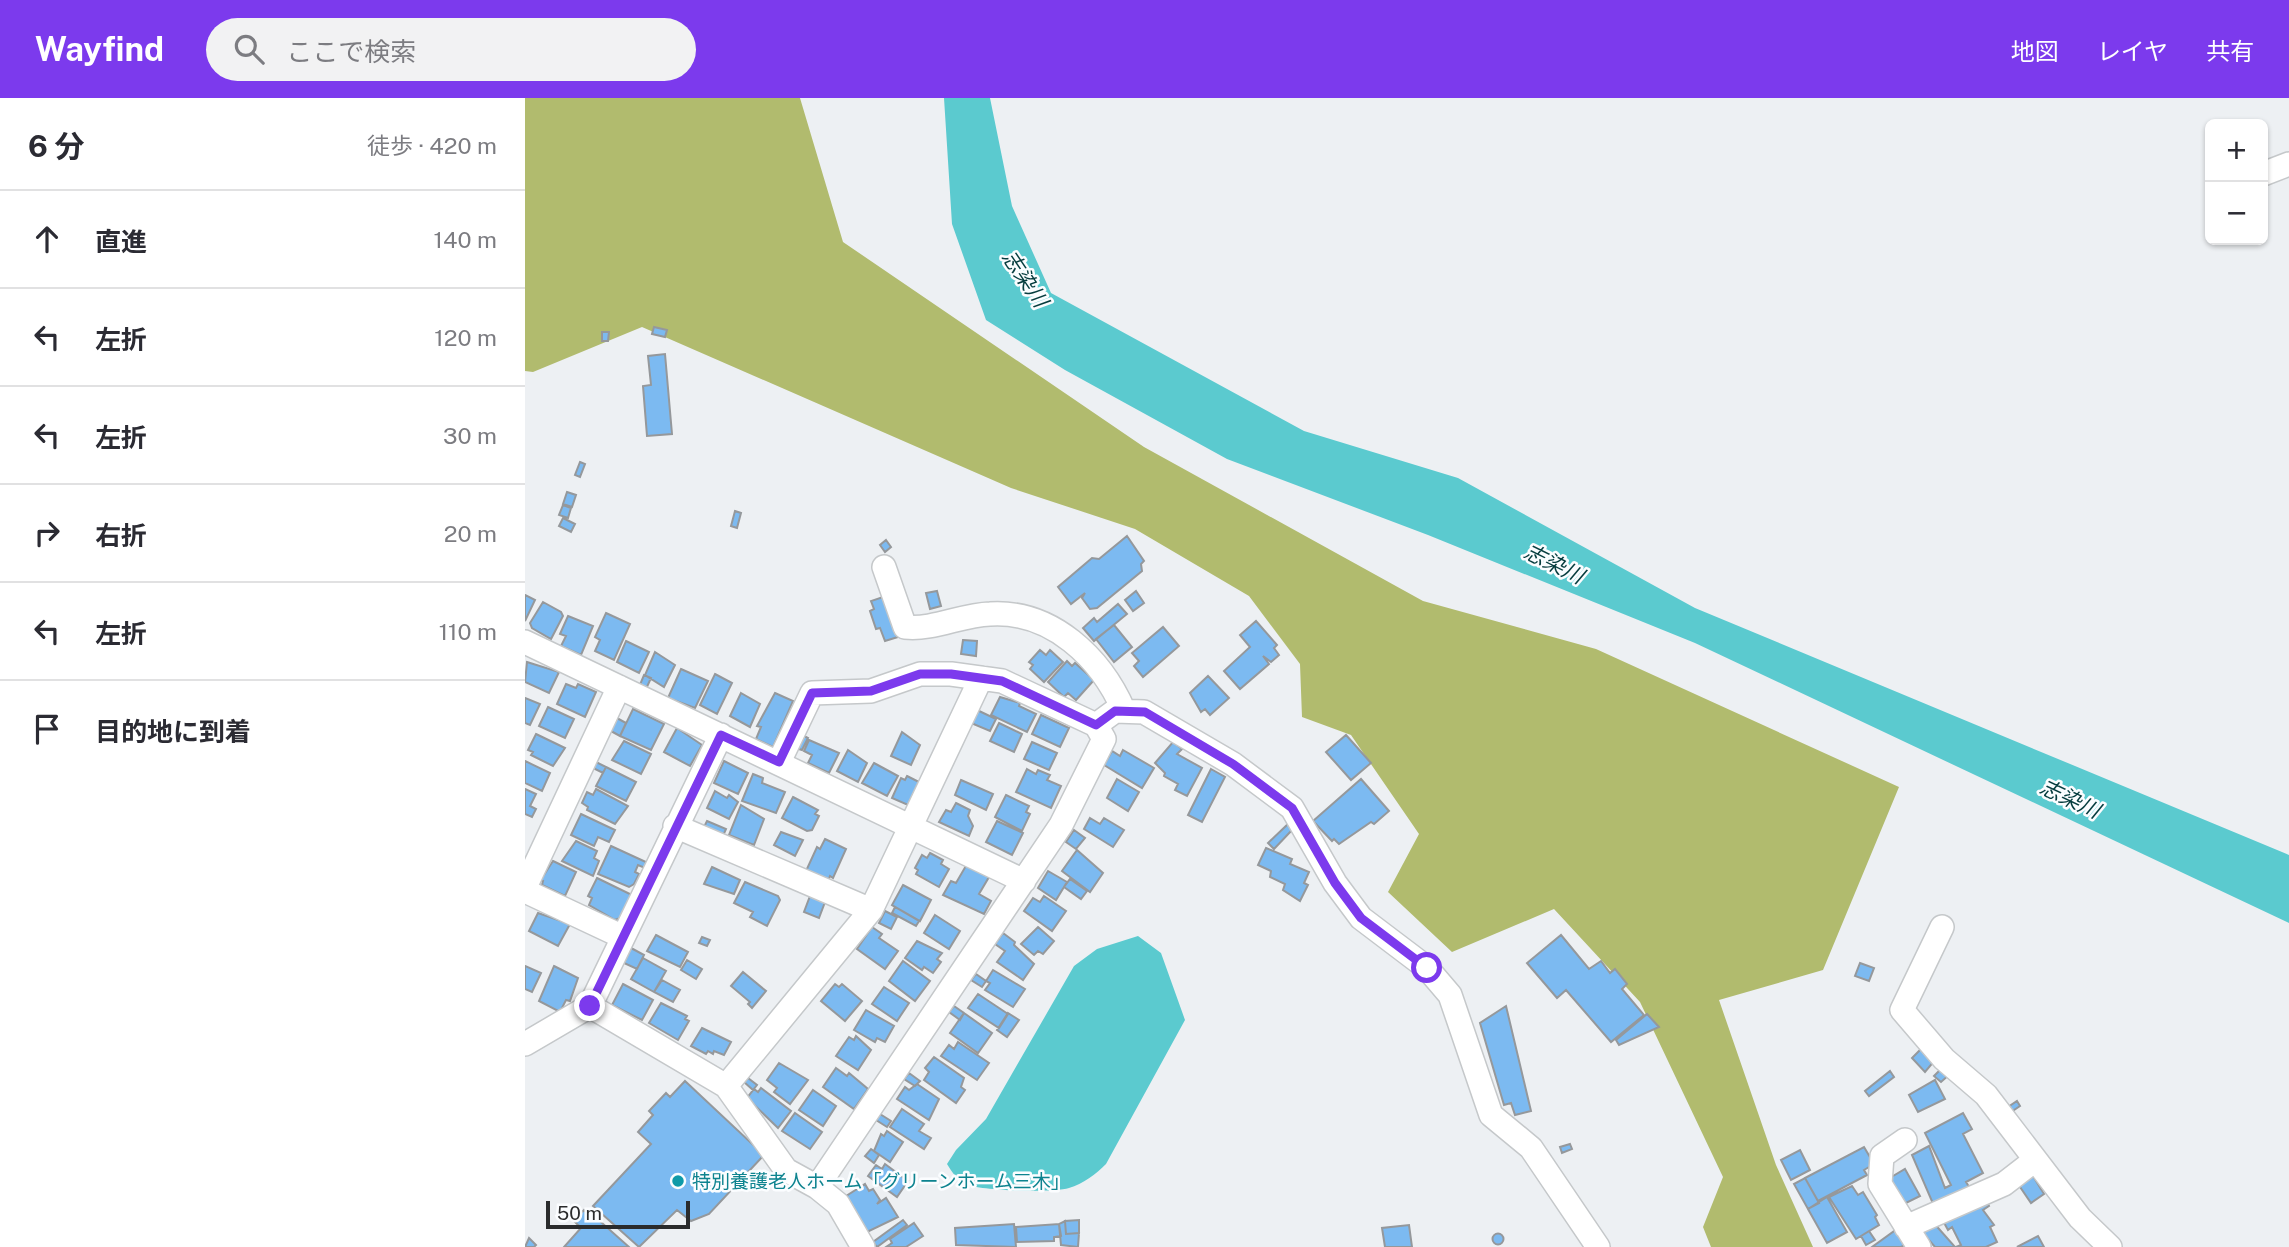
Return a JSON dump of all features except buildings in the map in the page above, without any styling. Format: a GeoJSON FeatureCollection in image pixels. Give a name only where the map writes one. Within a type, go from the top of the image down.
{"type":"FeatureCollection","features":[{"type":"Feature","properties":{"kind":"street"},"geometry":{"type":"LineString","coordinates":[[2268,172],[2289,164]]}},
{"type":"Feature","properties":{"kind":"street"},"geometry":{"type":"LineString","coordinates":[[884,567],[905,627],[920,628],[989,614],[1013,615],[1041,622],[1077,643],[1115,690],[1124,711]]}},
{"type":"Feature","properties":{"kind":"street"},"geometry":{"type":"LineString","coordinates":[[525,642],[1024,881]]}},
{"type":"Feature","properties":{"kind":"street"},"geometry":{"type":"LineString","coordinates":[[779,762],[812,693],[871,691],[920,674],[1002,681],[1096,725],[1104,739],[1062,825],[817,1187]]}},
{"type":"Feature","properties":{"kind":"street"},"geometry":{"type":"LineString","coordinates":[[726,1086],[871,910],[981,678]]}},
{"type":"Feature","properties":{"kind":"street"},"geometry":{"type":"LineString","coordinates":[[619,687],[525,889],[623,937]]}},
{"type":"Feature","properties":{"kind":"street"},"geometry":{"type":"LineString","coordinates":[[1096,725],[1115,711],[1145,712],[1233,764],[1292,808],[1335,883],[1361,918],[1427,968],[1450,995],[1491,1115],[1531,1148],[1598,1247]]}},
{"type":"Feature","properties":{"kind":"street"},"geometry":{"type":"LineString","coordinates":[[525,1044],[590,1006],[721,735]]}},
{"type":"Feature","properties":{"kind":"street"},"geometry":{"type":"LineString","coordinates":[[675,826],[871,910]]}},
{"type":"Feature","properties":{"kind":"street"},"geometry":{"type":"LineString","coordinates":[[1942,927],[1902,1010],[1944,1059],[1986,1095],[2080,1218],[2110,1247]]}},
{"type":"Feature","properties":{"kind":"street"},"geometry":{"type":"LineString","coordinates":[[590,1006],[726,1086],[786,1170],[817,1187],[838,1204],[863,1247]]}},
{"type":"Feature","properties":{"kind":"street"},"geometry":{"type":"LineString","coordinates":[[1905,1140],[1882,1156],[1880,1184],[1919,1247]]}},
{"type":"Feature","properties":{"kind":"street"},"geometry":{"type":"LineString","coordinates":[[1906,1227],[2004,1184],[2035,1160]]}},
{"type":"Feature","properties":{"kind":"green space"},"geometry":{"type":"Polygon","coordinates":[[[525,98],[800,98],[843,242],[1144,447],[1423,601],[1596,649],[1899,787],[1823,970],[1719,1000],[1776,1165],[1813,1247],[1711,1247],[1703,1227],[1723,1177],[1640,1002],[1554,909],[1452,952],[1388,892],[1419,834],[1351,735],[1302,717],[1300,664],[1249,596],[1135,529],[1011,488],[642,327],[533,372],[525,371],[525,98]]]}},
{"type":"Feature","properties":{"kind":"water","name":"志染川"},"geometry":{"type":"Polygon","coordinates":[[[944,98],[990,98],[1012,206],[1051,293],[1304,431],[1458,478],[1695,608],[2289,855],[2289,923],[1695,643],[1428,535],[1227,459],[1065,370],[986,320],[952,224],[944,98]]]}},
{"type":"Feature","properties":{"kind":"water"},"geometry":{"type":"Polygon","coordinates":[[[1138,936],[1161,953],[1185,1020],[1106,1164],[1084,1181],[1060,1190],[1000,1190],[962,1182],[947,1164],[956,1150],[986,1119],[1074,966],[1097,949],[1138,936]]]}},
{"type":"Feature","properties":{"kind":"place","name":"特別養護老人ホーム「グリーンホーム三木」"},"geometry":{"type":"Point","coordinates":[678,1181]}},
{"type":"Feature","properties":{"kind":"route"},"geometry":{"type":"LineString","coordinates":[[590,1006],[721,735],[779,762],[812,693],[871,691],[920,674],[951,674],[1002,681],[1096,725],[1115,711],[1145,712],[1233,764],[1292,808],[1335,883],[1361,918],[1427,968]]}}]}
